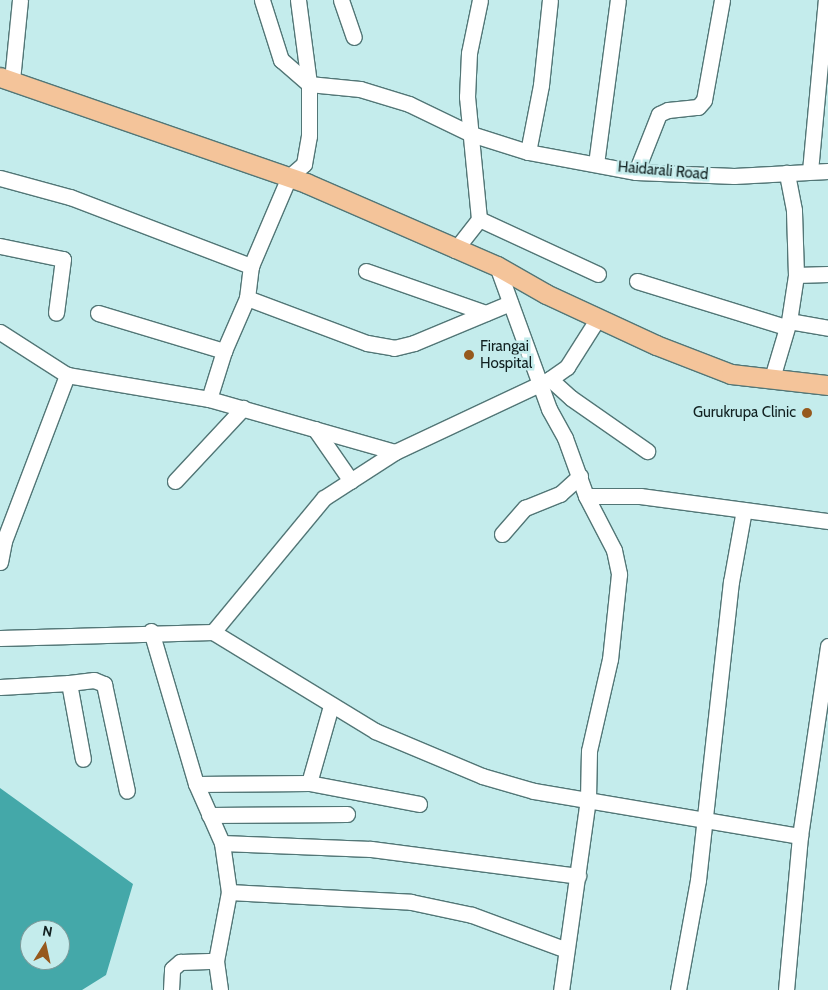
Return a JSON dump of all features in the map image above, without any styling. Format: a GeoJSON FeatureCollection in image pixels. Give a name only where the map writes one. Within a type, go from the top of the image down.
{"type":"FeatureCollection","features":[{"type":"Feature","properties":{"kind":"main road"},"geometry":{"type":"LineString","coordinates":[[6,78],[289,177],[496,266],[598,318],[731,374],[828,385]]}},
{"type":"Feature","properties":{"kind":"street"},"geometry":{"type":"LineString","coordinates":[[6,78],[20,0]]}},
{"type":"Feature","properties":{"kind":"street"},"geometry":{"type":"LineString","coordinates":[[262,0],[281,60],[309,84]]}},
{"type":"Feature","properties":{"kind":"street"},"geometry":{"type":"LineString","coordinates":[[209,399],[224,351],[247,298],[251,266],[289,177],[304,164],[312,103],[298,0]]}},
{"type":"Feature","properties":{"kind":"street"},"geometry":{"type":"LineString","coordinates":[[341,0],[354,37]]}},
{"type":"Feature","properties":{"kind":"street"},"geometry":{"type":"LineString","coordinates":[[455,250],[479,219],[466,97],[469,53],[480,0]]}},
{"type":"Feature","properties":{"kind":"street"},"geometry":{"type":"LineString","coordinates":[[528,152],[541,85],[550,0]]}},
{"type":"Feature","properties":{"kind":"street"},"geometry":{"type":"LineString","coordinates":[[596,164],[618,0]]}},
{"type":"Feature","properties":{"kind":"street"},"geometry":{"type":"LineString","coordinates":[[636,172],[659,114],[668,110],[698,107],[704,100],[722,0]]}},
{"type":"Feature","properties":{"kind":"street"},"geometry":{"type":"LineString","coordinates":[[810,171],[826,0]]}},
{"type":"Feature","properties":{"kind":"street","name":"Haidarali Road"},"geometry":{"type":"LineString","coordinates":[[309,84],[360,89],[409,104],[471,134],[528,152],[636,172],[734,176],[828,171]]}},
{"type":"Feature","properties":{"kind":"street"},"geometry":{"type":"LineString","coordinates":[[772,378],[787,324],[796,275],[794,210],[787,173]]}},
{"type":"Feature","properties":{"kind":"street"},"geometry":{"type":"LineString","coordinates":[[0,178],[70,197],[251,266]]}},
{"type":"Feature","properties":{"kind":"street"},"geometry":{"type":"LineString","coordinates":[[479,219],[598,274]]}},
{"type":"Feature","properties":{"kind":"street"},"geometry":{"type":"LineString","coordinates":[[0,246],[63,259],[56,313]]}},
{"type":"Feature","properties":{"kind":"street"},"geometry":{"type":"LineString","coordinates":[[496,266],[510,303],[545,381],[549,409],[565,438],[586,496],[614,550],[619,574],[610,659],[589,751],[588,799],[581,836],[578,876],[564,948],[561,990]]}},
{"type":"Feature","properties":{"kind":"street"},"geometry":{"type":"LineString","coordinates":[[366,271],[486,313]]}},
{"type":"Feature","properties":{"kind":"street"},"geometry":{"type":"LineString","coordinates":[[796,275],[828,274]]}},
{"type":"Feature","properties":{"kind":"street"},"geometry":{"type":"LineString","coordinates":[[637,281],[787,324],[828,328]]}},
{"type":"Feature","properties":{"kind":"street"},"geometry":{"type":"LineString","coordinates":[[247,298],[367,343],[394,348],[414,343],[510,303]]}},
{"type":"Feature","properties":{"kind":"street"},"geometry":{"type":"LineString","coordinates":[[98,313],[224,351]]}},
{"type":"Feature","properties":{"kind":"street"},"geometry":{"type":"LineString","coordinates":[[213,632],[324,498],[395,452],[545,381],[567,367],[598,318]]}},
{"type":"Feature","properties":{"kind":"street"},"geometry":{"type":"LineString","coordinates":[[0,332],[67,375],[209,399],[395,452]]}},
{"type":"Feature","properties":{"kind":"street"},"geometry":{"type":"LineString","coordinates":[[0,562],[4,541],[67,375]]}},
{"type":"Feature","properties":{"kind":"street"},"geometry":{"type":"LineString","coordinates":[[545,381],[647,451]]}},
{"type":"Feature","properties":{"kind":"street"},"geometry":{"type":"LineString","coordinates":[[175,481],[243,408]]}},
{"type":"Feature","properties":{"kind":"street"},"geometry":{"type":"LineString","coordinates":[[315,429],[351,481]]}},
{"type":"Feature","properties":{"kind":"street"},"geometry":{"type":"LineString","coordinates":[[502,534],[525,508],[560,494],[580,476]]}},
{"type":"Feature","properties":{"kind":"street"},"geometry":{"type":"LineString","coordinates":[[586,496],[640,496],[828,521]]}},
{"type":"Feature","properties":{"kind":"street"},"geometry":{"type":"LineString","coordinates":[[678,990],[706,819],[731,582],[744,510]]}},
{"type":"Feature","properties":{"kind":"street"},"geometry":{"type":"LineString","coordinates":[[151,631],[196,784],[222,843],[229,892],[216,961],[220,990]]}},
{"type":"Feature","properties":{"kind":"street"},"geometry":{"type":"LineString","coordinates":[[0,638],[151,631],[213,632],[331,706],[375,731],[482,776],[534,791],[800,836]]}},
{"type":"Feature","properties":{"kind":"street"},"geometry":{"type":"LineString","coordinates":[[786,990],[800,836],[828,646]]}},
{"type":"Feature","properties":{"kind":"street"},"geometry":{"type":"LineString","coordinates":[[0,688],[94,680],[104,684],[127,791]]}},
{"type":"Feature","properties":{"kind":"street"},"geometry":{"type":"LineString","coordinates":[[69,683],[83,759]]}},
{"type":"Feature","properties":{"kind":"street"},"geometry":{"type":"LineString","coordinates":[[310,783],[331,706]]}},
{"type":"Feature","properties":{"kind":"street"},"geometry":{"type":"LineString","coordinates":[[196,784],[310,783],[419,804]]}},
{"type":"Feature","properties":{"kind":"street"},"geometry":{"type":"LineString","coordinates":[[209,815],[347,814]]}},
{"type":"Feature","properties":{"kind":"street"},"geometry":{"type":"LineString","coordinates":[[222,843],[371,849],[578,876]]}},
{"type":"Feature","properties":{"kind":"street"},"geometry":{"type":"LineString","coordinates":[[229,892],[411,902],[472,915],[564,948]]}},
{"type":"Feature","properties":{"kind":"street"},"geometry":{"type":"LineString","coordinates":[[171,990],[172,969],[180,962],[216,961]]}},
{"type":"Feature","properties":{"kind":"water"},"geometry":{"type":"Polygon","coordinates":[[[0,788],[133,884],[106,975],[82,990],[0,990],[0,788]]]}},
{"type":"Feature","properties":{"kind":"place","name":"Firangai Hospital"},"geometry":{"type":"Point","coordinates":[469,355]}},
{"type":"Feature","properties":{"kind":"place","name":"Gurukrupa Clinic"},"geometry":{"type":"Point","coordinates":[807,413]}}]}
